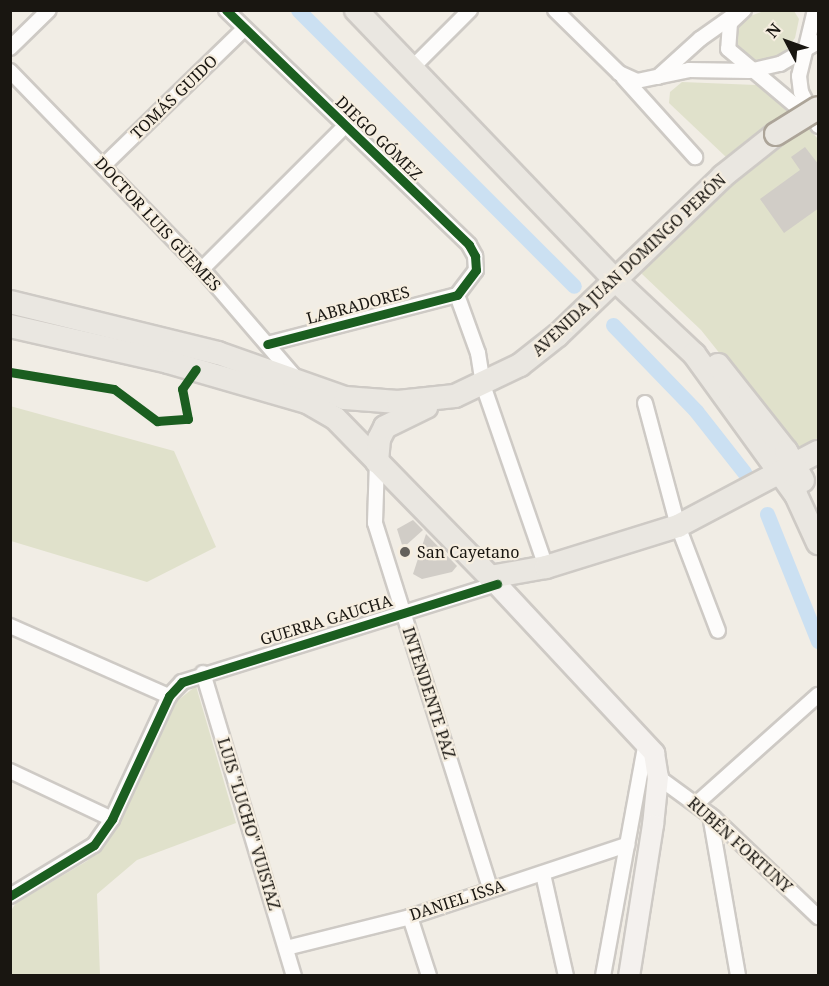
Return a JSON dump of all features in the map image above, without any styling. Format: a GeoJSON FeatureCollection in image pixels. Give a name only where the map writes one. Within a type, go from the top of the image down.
{"type":"FeatureCollection","features":[{"type":"Feature","properties":{"kind":"main road"},"geometry":{"type":"LineString","coordinates":[[356,10],[618,275],[683,327],[739,389],[788,471],[819,511]]}},
{"type":"Feature","properties":{"kind":"main road"},"geometry":{"type":"LineString","coordinates":[[366,10],[618,275]]}},
{"type":"Feature","properties":{"kind":"main road","name":"AVENIDA JUAN DOMINGO PERÓN"},"geometry":{"type":"LineString","coordinates":[[10,302],[218,353],[345,398],[382,402],[455,396],[483,386],[520,365],[558,335],[723,176],[776,134],[817,118]]}},
{"type":"Feature","properties":{"kind":"main road"},"geometry":{"type":"LineString","coordinates":[[10,326],[168,362],[307,402],[335,418],[493,580],[654,753],[658,777],[629,975]]}},
{"type":"Feature","properties":{"kind":"main road"},"geometry":{"type":"LineString","coordinates":[[377,462],[379,439],[390,422],[455,396]]}},
{"type":"Feature","properties":{"kind":"main road"},"geometry":{"type":"LineString","coordinates":[[493,580],[546,567],[678,526],[788,471],[819,452]]}},
{"type":"Feature","properties":{"kind":"main road"},"geometry":{"type":"LineString","coordinates":[[788,471],[819,543]]}},
{"type":"Feature","properties":{"kind":"street"},"geometry":{"type":"LineString","coordinates":[[10,48],[48,10]]}},
{"type":"Feature","properties":{"kind":"street","name":"DIEGO GÓMEZ"},"geometry":{"type":"LineString","coordinates":[[226,10],[469,245],[475,256],[476,270],[457,295]]}},
{"type":"Feature","properties":{"kind":"street"},"geometry":{"type":"LineString","coordinates":[[417,63],[470,10]]}},
{"type":"Feature","properties":{"kind":"street"},"geometry":{"type":"LineString","coordinates":[[555,10],[620,73],[694,157]]}},
{"type":"Feature","properties":{"kind":"street"},"geometry":{"type":"LineString","coordinates":[[815,10],[803,53],[801,92],[817,118]]}},
{"type":"Feature","properties":{"kind":"street"},"geometry":{"type":"LineString","coordinates":[[657,78],[700,39],[741,12]]}},
{"type":"Feature","properties":{"kind":"street"},"geometry":{"type":"LineString","coordinates":[[741,12],[726,34],[728,49],[749,71],[777,88],[817,118]]}},
{"type":"Feature","properties":{"kind":"street","name":"TOMÁS GUIDO"},"geometry":{"type":"LineString","coordinates":[[104,166],[244,29]]}},
{"type":"Feature","properties":{"kind":"street"},"geometry":{"type":"LineString","coordinates":[[620,73],[637,81],[688,70],[749,71],[780,64],[819,42]]}},
{"type":"Feature","properties":{"kind":"street","name":"DOCTOR LUIS GÜEMES"},"geometry":{"type":"LineString","coordinates":[[10,71],[202,269],[300,383]]}},
{"type":"Feature","properties":{"kind":"street"},"geometry":{"type":"LineString","coordinates":[[202,269],[345,126]]}},
{"type":"Feature","properties":{"kind":"street"},"geometry":{"type":"LineString","coordinates":[[457,295],[478,353],[483,386],[546,567]]}},
{"type":"Feature","properties":{"kind":"street","name":"LABRADORES"},"geometry":{"type":"LineString","coordinates":[[267,344],[457,295]]}},
{"type":"Feature","properties":{"kind":"street"},"geometry":{"type":"LineString","coordinates":[[645,403],[678,526],[718,631]]}},
{"type":"Feature","properties":{"kind":"street","name":"INTENDENTE PAZ"},"geometry":{"type":"LineString","coordinates":[[377,462],[375,523],[490,887]]}},
{"type":"Feature","properties":{"kind":"street","name":"GUERRA GAUCHA"},"geometry":{"type":"LineString","coordinates":[[169,696],[182,682],[203,673],[403,612],[493,580]]}},
{"type":"Feature","properties":{"kind":"street"},"geometry":{"type":"LineString","coordinates":[[10,626],[169,696],[112,819],[94,845],[10,896]]}},
{"type":"Feature","properties":{"kind":"street","name":"LUIS \"LUCHO\" VUISTAZ"},"geometry":{"type":"LineString","coordinates":[[203,673],[294,975]]}},
{"type":"Feature","properties":{"kind":"street"},"geometry":{"type":"LineString","coordinates":[[696,804],[819,695]]}},
{"type":"Feature","properties":{"kind":"street"},"geometry":{"type":"LineString","coordinates":[[603,975],[646,742]]}},
{"type":"Feature","properties":{"kind":"street"},"geometry":{"type":"LineString","coordinates":[[10,771],[112,819]]}},
{"type":"Feature","properties":{"kind":"street","name":"RUBÉN FORTUNY"},"geometry":{"type":"LineString","coordinates":[[658,777],[710,815],[819,917]]}},
{"type":"Feature","properties":{"kind":"street"},"geometry":{"type":"LineString","coordinates":[[710,815],[738,975]]}},
{"type":"Feature","properties":{"kind":"street","name":"DANIEL ISSA"},"geometry":{"type":"LineString","coordinates":[[286,948],[410,916],[490,887],[543,874],[627,845]]}},
{"type":"Feature","properties":{"kind":"street"},"geometry":{"type":"LineString","coordinates":[[543,874],[566,975]]}},
{"type":"Feature","properties":{"kind":"street"},"geometry":{"type":"LineString","coordinates":[[410,916],[429,975]]}},
{"type":"Feature","properties":{"kind":"green space"},"geometry":{"type":"Polygon","coordinates":[[[764,11],[794,11],[799,19],[795,38],[784,52],[768,60],[750,61],[733,44],[733,28],[739,20],[764,11]]]}},
{"type":"Feature","properties":{"kind":"green space"},"geometry":{"type":"Polygon","coordinates":[[[682,82],[756,85],[789,111],[726,157],[669,103],[670,92],[682,82]]]}},
{"type":"Feature","properties":{"kind":"green space"},"geometry":{"type":"Polygon","coordinates":[[[808,128],[818,139],[818,438],[800,448],[791,443],[701,330],[642,274],[643,266],[706,206],[769,154],[808,128]]]}},
{"type":"Feature","properties":{"kind":"green space"},"geometry":{"type":"Polygon","coordinates":[[[10,406],[174,451],[216,547],[147,582],[11,541],[10,406]]]}},
{"type":"Feature","properties":{"kind":"green space"},"geometry":{"type":"Polygon","coordinates":[[[196,686],[236,823],[137,860],[97,894],[100,975],[11,975],[10,912],[16,903],[87,861],[121,821],[177,701],[196,686]]]}},
{"type":"Feature","properties":{"kind":"building"},"geometry":{"type":"Polygon","coordinates":[[[805,147],[819,165],[819,208],[784,233],[760,199],[800,170],[791,157],[805,147]]]}},
{"type":"Feature","properties":{"kind":"building"},"geometry":{"type":"Polygon","coordinates":[[[413,520],[423,530],[403,548],[397,529],[413,520]]]}},
{"type":"Feature","properties":{"kind":"building"},"geometry":{"type":"Polygon","coordinates":[[[426,534],[457,566],[452,572],[422,579],[413,574],[426,534]]]}},
{"type":"Feature","properties":{"kind":"waterway"},"geometry":{"type":"LineString","coordinates":[[298,10],[574,286]]}},
{"type":"Feature","properties":{"kind":"waterway"},"geometry":{"type":"LineString","coordinates":[[613,325],[696,411],[744,472]]}},
{"type":"Feature","properties":{"kind":"waterway"},"geometry":{"type":"LineString","coordinates":[[767,514],[818,641]]}},
{"type":"Feature","properties":{"kind":"cycle path"},"geometry":{"type":"LineString","coordinates":[[226,10],[469,245],[475,256],[476,270],[457,295],[267,344]]}},
{"type":"Feature","properties":{"kind":"cycle path"},"geometry":{"type":"LineString","coordinates":[[10,372],[114,389],[157,421],[188,419],[182,389],[196,369]]}},
{"type":"Feature","properties":{"kind":"cycle path"},"geometry":{"type":"LineString","coordinates":[[10,896],[94,845],[112,819],[169,696],[182,682],[497,584]]}},
{"type":"Feature","properties":{"kind":"place","name":"San Cayetano"},"geometry":{"type":"Point","coordinates":[405,552]}}]}
